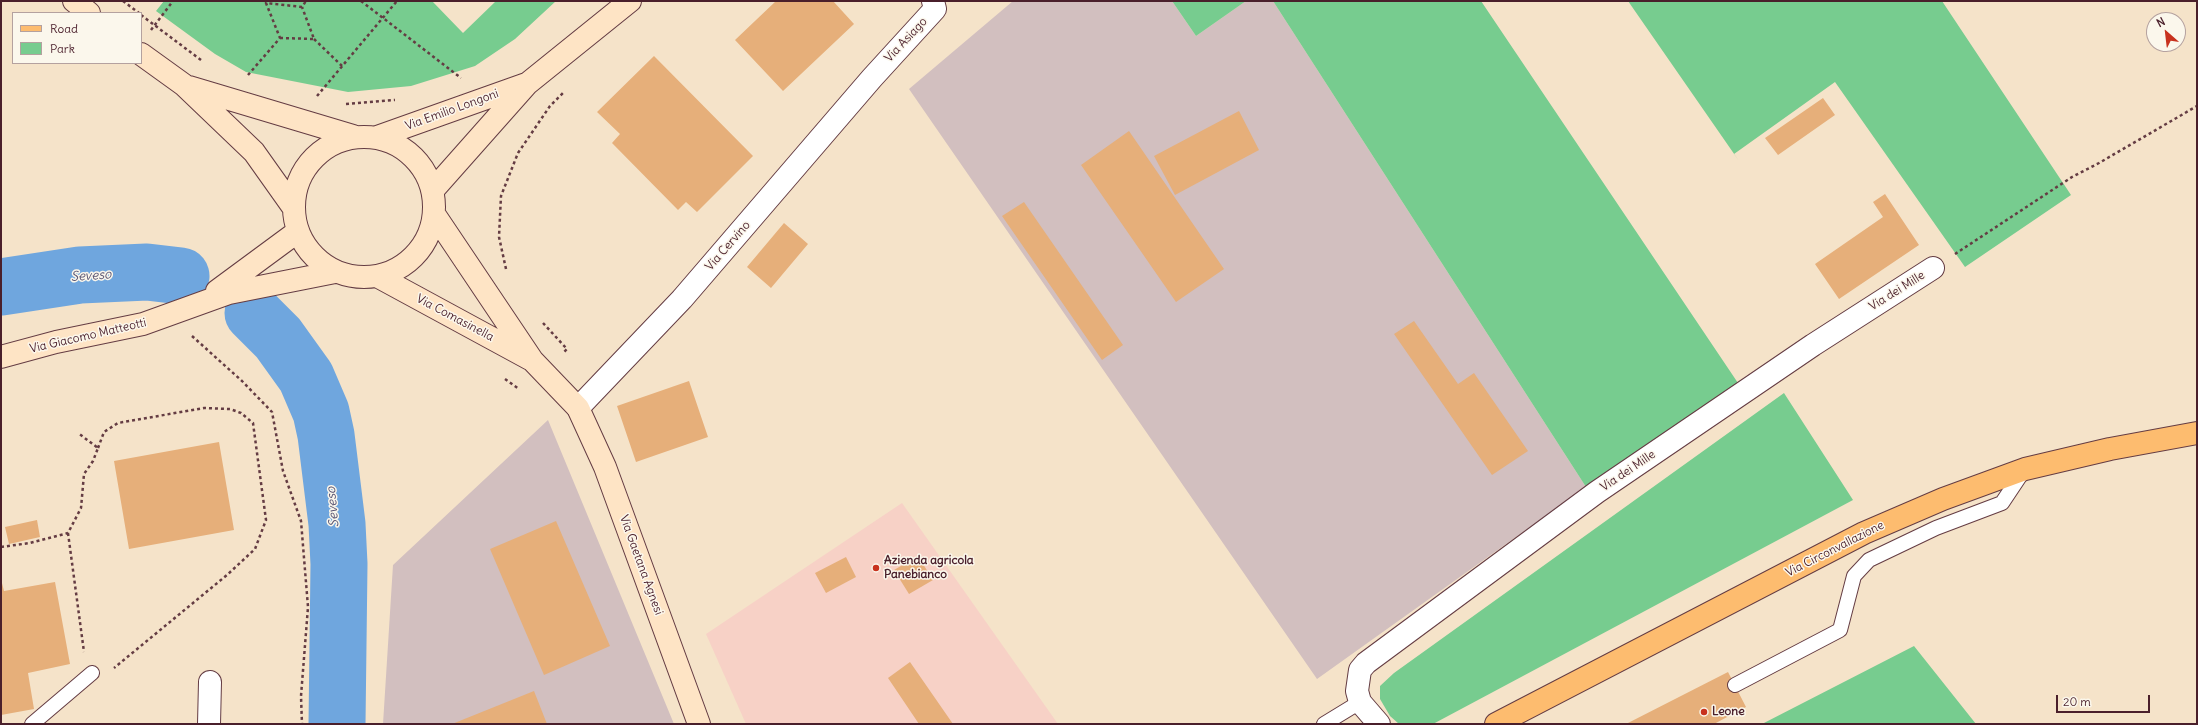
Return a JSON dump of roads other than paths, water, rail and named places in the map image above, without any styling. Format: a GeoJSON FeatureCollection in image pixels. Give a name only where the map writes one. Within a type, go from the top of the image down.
{"type":"FeatureCollection","features":[{"type":"Feature","properties":{"kind":"main road","name":"Via Circonvallazione"},"geometry":{"type":"LineString","coordinates":[[1496,724],[1864,533],[1943,499],[2025,469],[2110,449],[2197,433]]}},
{"type":"Feature","properties":{"kind":"street"},"geometry":{"type":"LineString","coordinates":[[74,1],[88,12]]}},
{"type":"Feature","properties":{"kind":"street","name":"Via Emilio Longoni"},"geometry":{"type":"LineString","coordinates":[[433,190],[527,84],[630,1]]}},
{"type":"Feature","properties":{"kind":"street","name":"Via Asiago"},"geometry":{"type":"LineString","coordinates":[[872,78],[936,9],[933,1]]}},
{"type":"Feature","properties":{"kind":"street"},"geometry":{"type":"LineString","coordinates":[[142,55],[184,85],[254,152],[293,207]]}},
{"type":"Feature","properties":{"kind":"street","name":"Via Cervino"},"geometry":{"type":"LineString","coordinates":[[578,408],[682,299],[872,78]]}},
{"type":"Feature","properties":{"kind":"street","name":"Via Emilio Longoni"},"geometry":{"type":"LineString","coordinates":[[377,137],[527,84]]}},
{"type":"Feature","properties":{"kind":"street"},"geometry":{"type":"LineString","coordinates":[[184,85],[353,136],[377,137],[402,147],[422,165],[433,190],[434,214],[430,232],[422,248],[409,261],[394,271],[377,276],[356,278],[335,272],[312,256],[297,232],[293,207],[297,186],[306,165],[319,152],[335,142],[353,136]]}},
{"type":"Feature","properties":{"kind":"street","name":"Via Comasinella"},"geometry":{"type":"LineString","coordinates":[[434,214],[532,360],[578,408]]}},
{"type":"Feature","properties":{"kind":"street","name":"Via Giacomo Matteotti"},"geometry":{"type":"LineString","coordinates":[[197,303],[242,274],[297,232]]}},
{"type":"Feature","properties":{"kind":"street","name":"Via dei Mille"},"geometry":{"type":"LineString","coordinates":[[1360,702],[1356,692],[1357,681],[1360,670],[1366,662],[1597,492],[1813,345],[1933,268]]}},
{"type":"Feature","properties":{"kind":"street","name":"Via Giacomo Matteotti"},"geometry":{"type":"LineString","coordinates":[[1,357],[56,342],[143,324],[197,303],[263,285],[335,272]]}},
{"type":"Feature","properties":{"kind":"street","name":"Via Comasinella"},"geometry":{"type":"LineString","coordinates":[[377,276],[532,360]]}},
{"type":"Feature","properties":{"kind":"street","name":"Via Gaetana Agnesi"},"geometry":{"type":"LineString","coordinates":[[578,408],[605,467],[699,724]]}},
{"type":"Feature","properties":{"kind":"street"},"geometry":{"type":"LineString","coordinates":[[209,724],[210,682]]}},
{"type":"Feature","properties":{"kind":"street"},"geometry":{"type":"LineString","coordinates":[[1360,702],[1379,724]]}},
{"type":"Feature","properties":{"kind":"lane"},"geometry":{"type":"LineString","coordinates":[[1735,685],[1840,630],[1854,576],[1869,560],[1936,528],[2002,503],[2025,469]]}},
{"type":"Feature","properties":{"kind":"lane"},"geometry":{"type":"LineString","coordinates":[[32,724],[92,673]]}},
{"type":"Feature","properties":{"kind":"lane"},"geometry":{"type":"LineString","coordinates":[[1324,724],[1360,702]]}},
{"type":"Feature","properties":{"kind":"waterway","name":"Seveso"},"geometry":{"type":"LineString","coordinates":[[1,287],[80,275],[147,272],[181,276]]}},
{"type":"Feature","properties":{"kind":"waterway","name":"Seveso"},"geometry":{"type":"LineString","coordinates":[[253,313],[278,338],[306,377],[321,412],[326,435],[337,524],[339,564],[337,724]]}},
{"type":"Feature","properties":{"kind":"place","name":"Azienda agricola Panebianco"},"geometry":{"type":"Point","coordinates":[876,568]}},
{"type":"Feature","properties":{"kind":"place","name":"Leone"},"geometry":{"type":"Point","coordinates":[1704,712]}}]}
